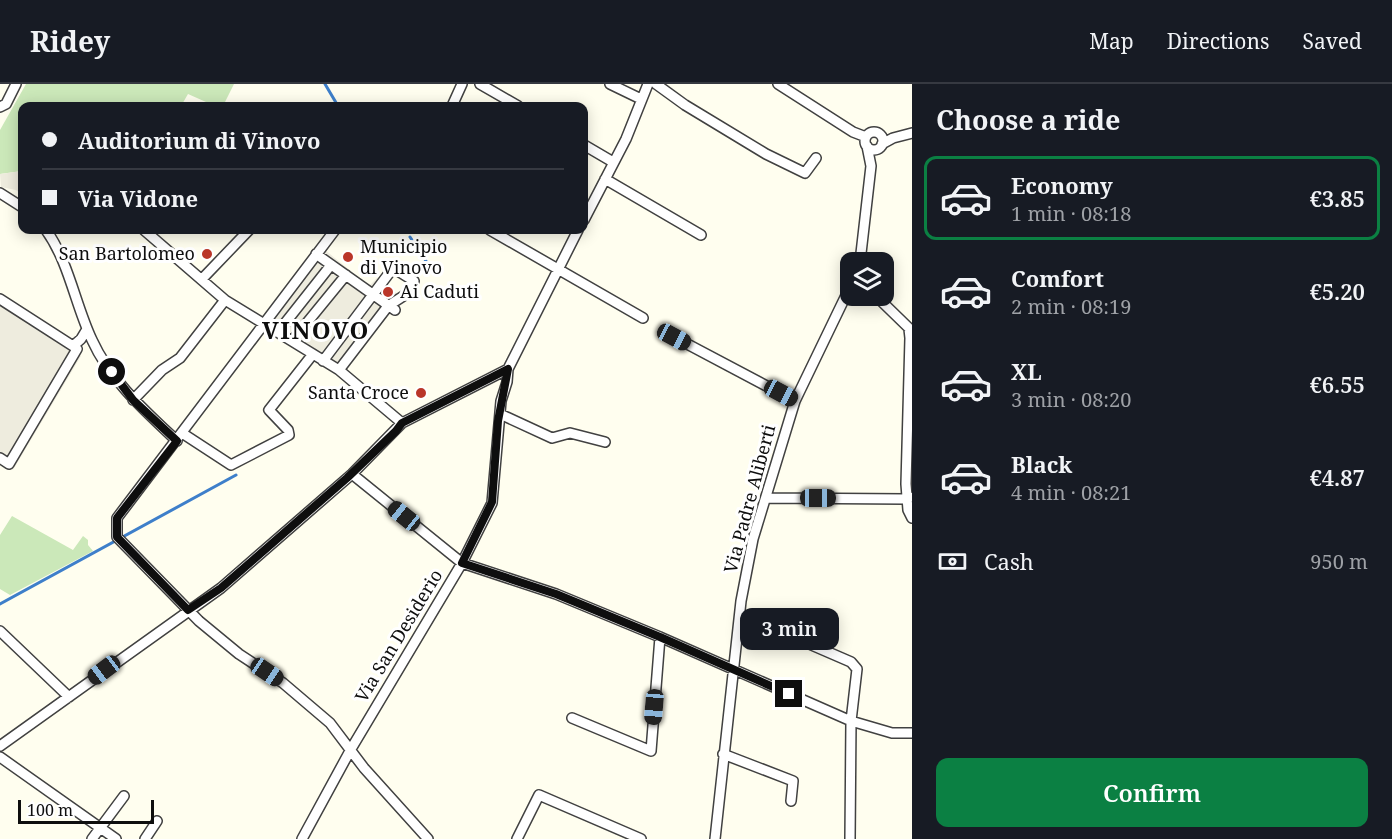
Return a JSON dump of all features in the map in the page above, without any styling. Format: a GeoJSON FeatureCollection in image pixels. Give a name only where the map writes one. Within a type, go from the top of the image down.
{"type":"FeatureCollection","features":[{"type":"Feature","properties":{"kind":"street"},"geometry":{"type":"LineString","coordinates":[[0,108],[6,104],[16,84]]}},
{"type":"Feature","properties":{"kind":"street"},"geometry":{"type":"LineString","coordinates":[[454,102],[462,84]]}},
{"type":"Feature","properties":{"kind":"street"},"geometry":{"type":"LineString","coordinates":[[480,84],[511,102]]}},
{"type":"Feature","properties":{"kind":"street"},"geometry":{"type":"LineString","coordinates":[[610,84],[642,99]]}},
{"type":"Feature","properties":{"kind":"street"},"geometry":{"type":"LineString","coordinates":[[588,212],[626,139],[648,84]]}},
{"type":"Feature","properties":{"kind":"street"},"geometry":{"type":"LineString","coordinates":[[656,84],[765,154],[805,173],[816,158]]}},
{"type":"Feature","properties":{"kind":"street"},"geometry":{"type":"LineString","coordinates":[[778,84],[867,141],[874,150],[901,135]]}},
{"type":"Feature","properties":{"kind":"street"},"geometry":{"type":"LineString","coordinates":[[861,252],[871,166],[867,141],[873,132],[901,135],[912,133]]}},
{"type":"Feature","properties":{"kind":"street"},"geometry":{"type":"LineString","coordinates":[[871,166],[881,146],[882,137],[879,133]]}},
{"type":"Feature","properties":{"kind":"street"},"geometry":{"type":"LineString","coordinates":[[588,147],[613,162]]}},
{"type":"Feature","properties":{"kind":"street"},"geometry":{"type":"LineString","coordinates":[[605,179],[701,235]]}},
{"type":"Feature","properties":{"kind":"street"},"geometry":{"type":"LineString","coordinates":[[0,193],[18,204]]}},
{"type":"Feature","properties":{"kind":"street"},"geometry":{"type":"LineString","coordinates":[[49,234],[66,270],[93,343],[133,400],[180,437],[231,465],[289,435],[288,430],[269,410],[314,354]]}},
{"type":"Feature","properties":{"kind":"street"},"geometry":{"type":"LineString","coordinates":[[149,234],[225,300],[339,370],[402,423]]}},
{"type":"Feature","properties":{"kind":"street"},"geometry":{"type":"LineString","coordinates":[[202,279],[245,234]]}},
{"type":"Feature","properties":{"kind":"street"},"geometry":{"type":"LineString","coordinates":[[332,234],[117,518],[119,538],[188,610],[239,654],[284,683],[330,723],[364,768],[428,839]]}},
{"type":"Feature","properties":{"kind":"street"},"geometry":{"type":"LineString","coordinates":[[497,234],[643,318]]}},
{"type":"Feature","properties":{"kind":"street","name":"Via San Desiderio"},"geometry":{"type":"LineString","coordinates":[[302,839],[351,749],[462,563],[492,502],[500,414],[508,369],[576,234]]}},
{"type":"Feature","properties":{"kind":"street"},"geometry":{"type":"LineString","coordinates":[[319,251],[331,265],[391,308]]}},
{"type":"Feature","properties":{"kind":"street"},"geometry":{"type":"LineString","coordinates":[[278,332],[331,265]]}},
{"type":"Feature","properties":{"kind":"street"},"geometry":{"type":"LineString","coordinates":[[323,361],[393,268],[414,281],[405,295],[391,308],[339,370]]}},
{"type":"Feature","properties":{"kind":"street"},"geometry":{"type":"LineString","coordinates":[[292,341],[346,275]]}},
{"type":"Feature","properties":{"kind":"street"},"geometry":{"type":"LineString","coordinates":[[0,299],[75,347]]}},
{"type":"Feature","properties":{"kind":"street"},"geometry":{"type":"LineString","coordinates":[[133,400],[162,370],[180,358],[225,300]]}},
{"type":"Feature","properties":{"kind":"street","name":"Via Padre Aliberti"},"geometry":{"type":"LineString","coordinates":[[715,839],[740,614],[753,538],[795,401],[841,306]]}},
{"type":"Feature","properties":{"kind":"street"},"geometry":{"type":"LineString","coordinates":[[886,306],[910,330],[908,510],[912,518]]}},
{"type":"Feature","properties":{"kind":"street"},"geometry":{"type":"LineString","coordinates":[[0,458],[9,464],[75,347],[87,330]]}},
{"type":"Feature","properties":{"kind":"street"},"geometry":{"type":"LineString","coordinates":[[674,337],[795,401]]}},
{"type":"Feature","properties":{"kind":"street"},"geometry":{"type":"LineString","coordinates":[[75,347],[93,343]]}},
{"type":"Feature","properties":{"kind":"street"},"geometry":{"type":"LineString","coordinates":[[0,746],[221,588],[352,474],[402,423],[508,369]]}},
{"type":"Feature","properties":{"kind":"street"},"geometry":{"type":"LineString","coordinates":[[124,387],[144,389]]}},
{"type":"Feature","properties":{"kind":"street"},"geometry":{"type":"LineString","coordinates":[[500,414],[552,438],[570,433],[605,442]]}},
{"type":"Feature","properties":{"kind":"street"},"geometry":{"type":"LineString","coordinates":[[352,474],[462,563],[556,594],[850,721],[892,733],[912,734]]}},
{"type":"Feature","properties":{"kind":"street"},"geometry":{"type":"LineString","coordinates":[[766,498],[909,498]]}},
{"type":"Feature","properties":{"kind":"street"},"geometry":{"type":"LineString","coordinates":[[740,614],[850,662],[857,669],[850,721],[850,839]]}},
{"type":"Feature","properties":{"kind":"street"},"geometry":{"type":"LineString","coordinates":[[0,631],[69,697]]}},
{"type":"Feature","properties":{"kind":"street"},"geometry":{"type":"LineString","coordinates":[[572,718],[651,751],[660,637]]}},
{"type":"Feature","properties":{"kind":"street"},"geometry":{"type":"LineString","coordinates":[[723,754],[793,781],[791,801]]}},
{"type":"Feature","properties":{"kind":"street"},"geometry":{"type":"LineString","coordinates":[[0,758],[116,839]]}},
{"type":"Feature","properties":{"kind":"street"},"geometry":{"type":"LineString","coordinates":[[517,839],[539,795],[641,839]]}},
{"type":"Feature","properties":{"kind":"street"},"geometry":{"type":"LineString","coordinates":[[92,839],[124,796]]}},
{"type":"Feature","properties":{"kind":"street"},"geometry":{"type":"LineString","coordinates":[[145,839],[158,821]]}},
{"type":"Feature","properties":{"kind":"green space"},"geometry":{"type":"Polygon","coordinates":[[[26,84],[234,84],[225,102],[206,102],[188,94],[183,102],[18,102],[18,172],[0,174],[0,130],[26,84]]]}},
{"type":"Feature","properties":{"kind":"green space"},"geometry":{"type":"Polygon","coordinates":[[[12,516],[73,550],[83,536],[88,540],[88,545],[93,551],[10,595],[0,589],[0,535],[12,516]]]}},
{"type":"Feature","properties":{"kind":"shaded area"},"geometry":{"type":"Polygon","coordinates":[[[18,172],[18,192],[1,187],[0,174],[18,172]]]}},
{"type":"Feature","properties":{"kind":"shaded area"},"geometry":{"type":"Polygon","coordinates":[[[319,245],[369,286],[377,278],[400,296],[345,369],[264,318],[319,245]]]}},
{"type":"Feature","properties":{"kind":"shaded area"},"geometry":{"type":"Polygon","coordinates":[[[0,304],[81,356],[13,470],[0,461],[0,304]]]}},
{"type":"Feature","properties":{"kind":"waterway"},"geometry":{"type":"LineString","coordinates":[[325,84],[336,102]]}},
{"type":"Feature","properties":{"kind":"waterway"},"geometry":{"type":"LineString","coordinates":[[410,237],[426,261]]}},
{"type":"Feature","properties":{"kind":"waterway"},"geometry":{"type":"LineString","coordinates":[[0,604],[236,475]]}},
{"type":"Feature","properties":{"kind":"place","name":"San Bartolomeo"},"geometry":{"type":"Point","coordinates":[207,254]}},
{"type":"Feature","properties":{"kind":"place","name":"Municipio di Vinovo"},"geometry":{"type":"Point","coordinates":[348,257]}},
{"type":"Feature","properties":{"kind":"place","name":"Ai Caduti"},"geometry":{"type":"Point","coordinates":[388,292]}},
{"type":"Feature","properties":{"kind":"place","name":"Santa Croce"},"geometry":{"type":"Point","coordinates":[421,393]}},
{"type":"Feature","properties":{"kind":"district","name":"VINOVO"},"geometry":{"type":"Point","coordinates":[316,331]}},
{"type":"Feature","properties":{"kind":"route"},"geometry":{"type":"LineString","coordinates":[[112,372],[133,400],[177,441],[117,518],[117,537],[188,610],[221,588],[347,478],[402,423],[508,369],[498,421],[492,502],[462,563],[556,594],[789,694]]}}]}
